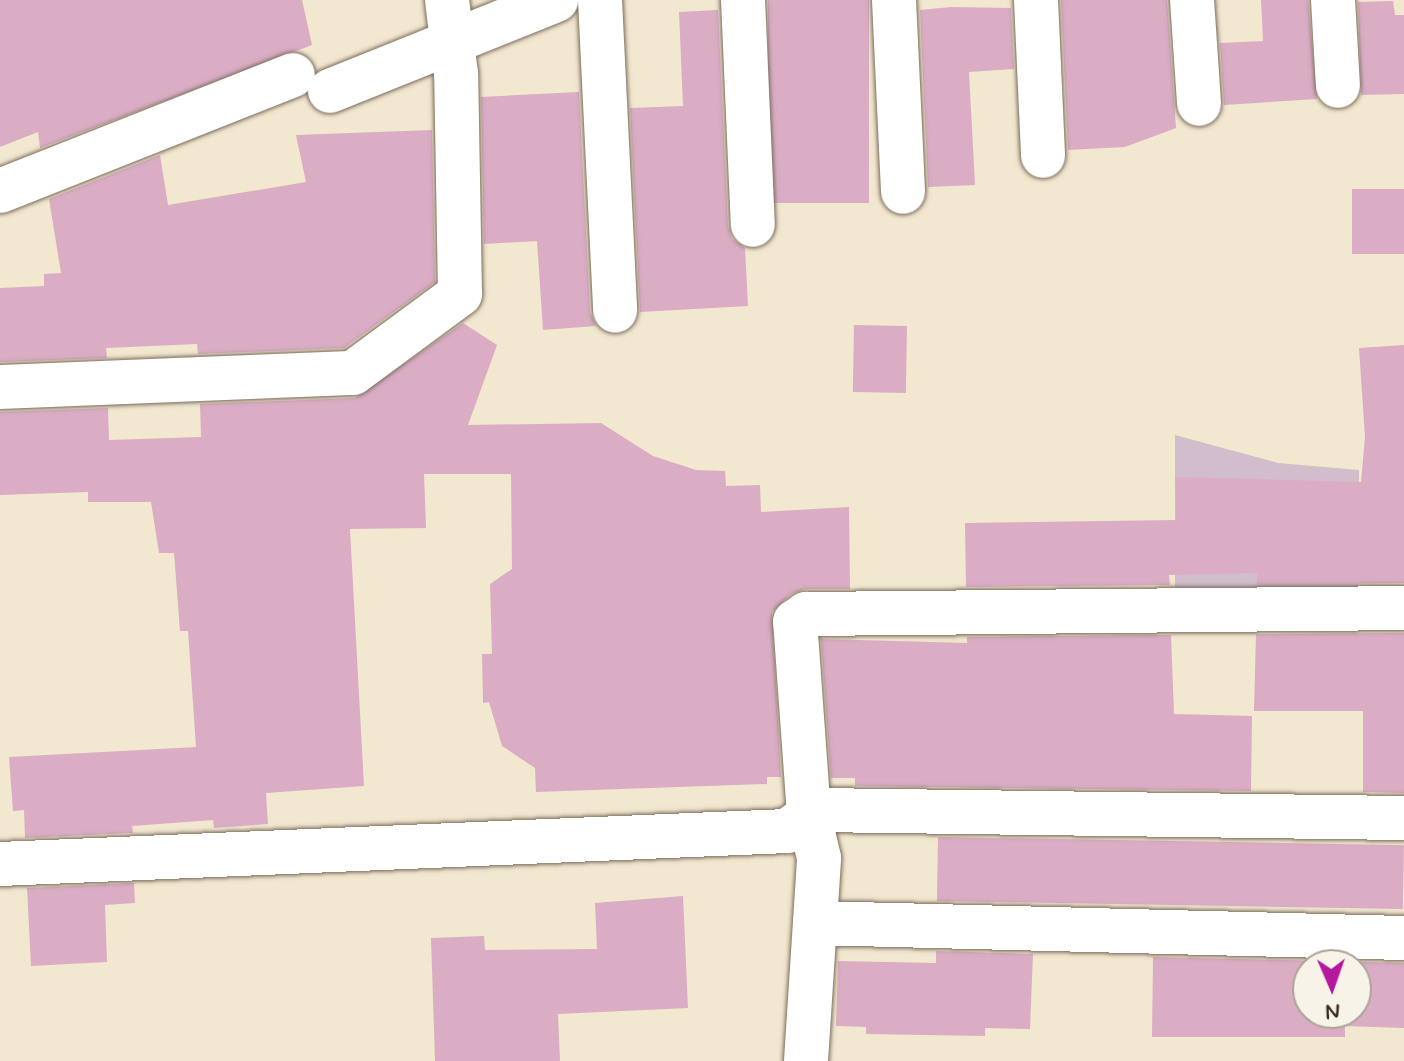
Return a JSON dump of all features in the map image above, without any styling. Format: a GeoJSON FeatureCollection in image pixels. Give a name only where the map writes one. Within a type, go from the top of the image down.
{"type":"FeatureCollection","features":[{"type":"Feature","properties":{"kind":"street"},"geometry":{"type":"LineString","coordinates":[[0,387],[353,373],[460,294],[456,74],[449,43],[447,0]]}},
{"type":"Feature","properties":{"kind":"street"},"geometry":{"type":"LineString","coordinates":[[0,191],[312,83],[449,43],[556,0]]}},
{"type":"Feature","properties":{"kind":"street"},"geometry":{"type":"LineString","coordinates":[[600,0],[615,311]]}},
{"type":"Feature","properties":{"kind":"street"},"geometry":{"type":"LineString","coordinates":[[743,0],[753,225]]}},
{"type":"Feature","properties":{"kind":"street"},"geometry":{"type":"LineString","coordinates":[[894,0],[903,192]]}},
{"type":"Feature","properties":{"kind":"street"},"geometry":{"type":"LineString","coordinates":[[1036,0],[1043,156]]}},
{"type":"Feature","properties":{"kind":"street"},"geometry":{"type":"LineString","coordinates":[[1192,0],[1199,104]]}},
{"type":"Feature","properties":{"kind":"street"},"geometry":{"type":"LineString","coordinates":[[1333,0],[1338,86]]}},
{"type":"Feature","properties":{"kind":"street"},"geometry":{"type":"LineString","coordinates":[[806,1061],[819,858],[809,815],[795,622],[806,614],[1404,608]]}},
{"type":"Feature","properties":{"kind":"street"},"geometry":{"type":"LineString","coordinates":[[0,864],[787,831],[816,810],[1404,818]]}},
{"type":"Feature","properties":{"kind":"street"},"geometry":{"type":"LineString","coordinates":[[815,923],[1404,938]]}},
{"type":"Feature","properties":{"kind":"shaded area"},"geometry":{"type":"Polygon","coordinates":[[[1175,435],[1278,463],[1359,470],[1358,588],[1175,589],[1175,435]]]}},
{"type":"Feature","properties":{"kind":"building"},"geometry":{"type":"Polygon","coordinates":[[[0,0],[302,0],[312,45],[40,148],[38,132],[0,147],[0,0]]]}},
{"type":"Feature","properties":{"kind":"building"},"geometry":{"type":"Polygon","coordinates":[[[768,0],[869,0],[869,203],[768,203],[768,0]]]}},
{"type":"Feature","properties":{"kind":"building"},"geometry":{"type":"Polygon","coordinates":[[[1061,0],[1167,0],[1176,128],[1125,147],[1068,150],[1061,0]]]}},
{"type":"Feature","properties":{"kind":"building"},"geometry":{"type":"Polygon","coordinates":[[[1261,0],[1308,0],[1317,99],[1224,105],[1220,43],[1263,41],[1261,0]]]}},
{"type":"Feature","properties":{"kind":"building"},"geometry":{"type":"Polygon","coordinates":[[[1393,1],[1395,15],[1404,15],[1404,94],[1361,95],[1358,2],[1393,1]]]}},
{"type":"Feature","properties":{"kind":"building"},"geometry":{"type":"Polygon","coordinates":[[[1011,8],[1014,69],[969,72],[975,185],[928,187],[920,10],[1011,8]]]}},
{"type":"Feature","properties":{"kind":"building"},"geometry":{"type":"Polygon","coordinates":[[[718,10],[728,226],[732,239],[745,248],[748,306],[640,312],[630,108],[683,106],[679,12],[718,10]]]}},
{"type":"Feature","properties":{"kind":"building"},"geometry":{"type":"Polygon","coordinates":[[[579,92],[590,312],[596,326],[543,330],[537,241],[484,244],[481,97],[579,92]]]}},
{"type":"Feature","properties":{"kind":"building"},"geometry":{"type":"Polygon","coordinates":[[[432,130],[435,282],[344,348],[198,354],[197,344],[106,348],[107,358],[0,362],[0,288],[44,286],[44,274],[61,273],[49,199],[160,155],[168,205],[306,182],[296,135],[432,130]]]}},
{"type":"Feature","properties":{"kind":"building"},"geometry":{"type":"Polygon","coordinates":[[[1352,189],[1404,189],[1404,254],[1352,254],[1352,189]]]}},
{"type":"Feature","properties":{"kind":"building"},"geometry":{"type":"Polygon","coordinates":[[[463,323],[497,345],[468,425],[601,423],[653,456],[696,470],[725,471],[726,486],[760,485],[761,512],[849,507],[850,589],[805,589],[791,594],[772,612],[781,777],[767,777],[767,784],[536,792],[535,768],[502,746],[489,702],[483,703],[482,654],[492,654],[490,584],[512,569],[511,474],[424,474],[426,528],[350,529],[364,786],[266,793],[268,824],[214,828],[213,820],[132,826],[133,833],[25,838],[24,810],[13,811],[9,757],[196,747],[188,631],[180,631],[174,553],[159,553],[151,502],[88,502],[88,492],[0,495],[0,412],[108,408],[109,440],[201,437],[200,404],[355,398],[463,323]]]}},
{"type":"Feature","properties":{"kind":"building"},"geometry":{"type":"Polygon","coordinates":[[[854,325],[907,326],[906,393],[853,392],[854,325]]]}},
{"type":"Feature","properties":{"kind":"building"},"geometry":{"type":"Polygon","coordinates":[[[1404,345],[1404,583],[1257,584],[1257,573],[1169,575],[1170,585],[966,587],[965,523],[1176,520],[1175,477],[1361,482],[1365,437],[1359,348],[1404,345]]]}},
{"type":"Feature","properties":{"kind":"building"},"geometry":{"type":"Polygon","coordinates":[[[1404,633],[1404,793],[1363,792],[1363,711],[1254,711],[1256,634],[1404,633]]]}},
{"type":"Feature","properties":{"kind":"building"},"geometry":{"type":"Polygon","coordinates":[[[1171,635],[1174,714],[1252,716],[1251,791],[855,786],[855,778],[831,778],[821,639],[967,643],[967,637],[1171,635]]]}},
{"type":"Feature","properties":{"kind":"building"},"geometry":{"type":"Polygon","coordinates":[[[938,837],[1404,845],[1403,909],[937,901],[938,837]]]}},
{"type":"Feature","properties":{"kind":"building"},"geometry":{"type":"Polygon","coordinates":[[[134,883],[135,903],[105,905],[107,962],[31,966],[27,888],[134,883]]]}},
{"type":"Feature","properties":{"kind":"building"},"geometry":{"type":"Polygon","coordinates":[[[683,896],[688,1008],[558,1014],[560,1061],[435,1061],[431,938],[484,936],[485,950],[597,949],[595,903],[683,896]]]}},
{"type":"Feature","properties":{"kind":"building"},"geometry":{"type":"Polygon","coordinates":[[[936,951],[1033,954],[1030,1029],[985,1028],[985,1036],[866,1034],[866,1027],[836,1026],[838,961],[936,963],[936,951]]]}},
{"type":"Feature","properties":{"kind":"building"},"geometry":{"type":"Polygon","coordinates":[[[1153,957],[1292,960],[1292,1029],[1345,1029],[1345,1037],[1152,1037],[1153,957]]]}},
{"type":"Feature","properties":{"kind":"building"},"geometry":{"type":"Polygon","coordinates":[[[1372,962],[1404,963],[1404,1028],[1372,1027],[1372,962]]]}}]}
